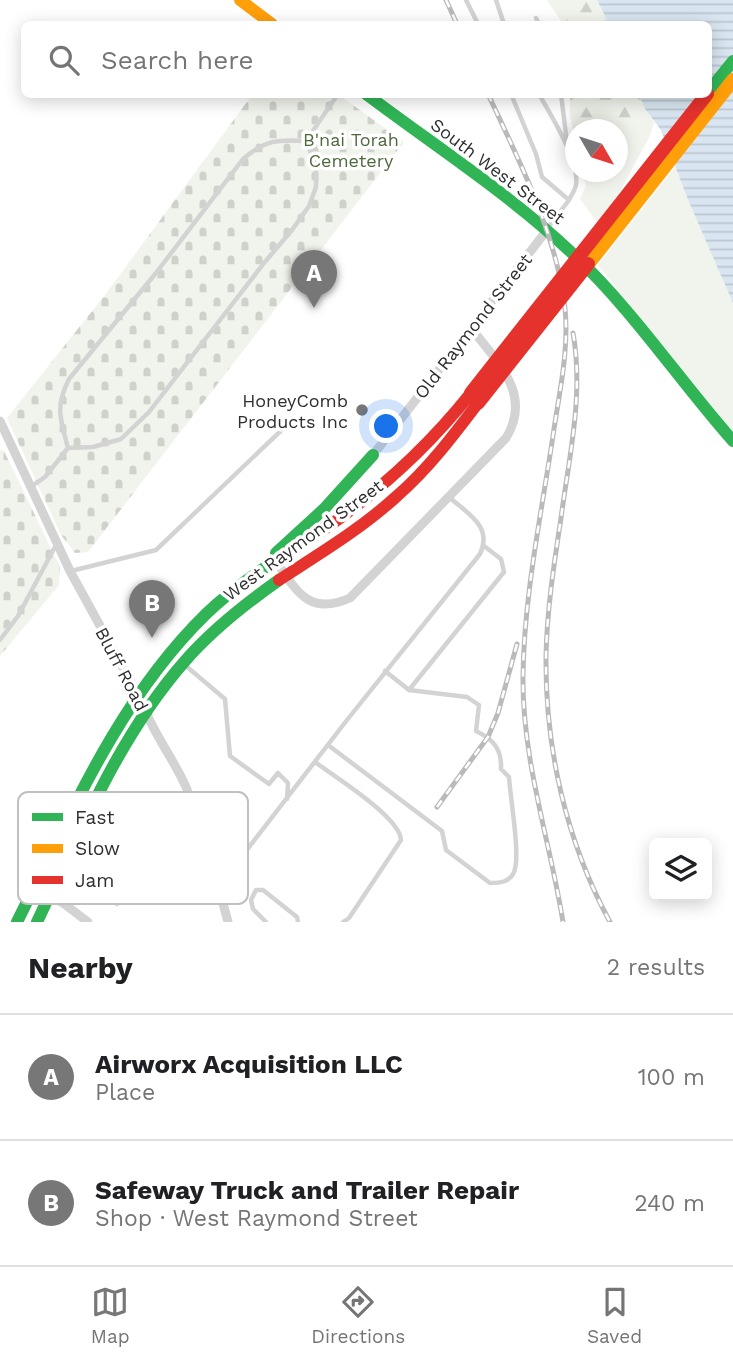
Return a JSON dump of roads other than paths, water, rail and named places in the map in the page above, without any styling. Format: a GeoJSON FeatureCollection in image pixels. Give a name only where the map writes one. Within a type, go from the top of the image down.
{"type":"FeatureCollection","features":[{"type":"Feature","properties":{"kind":"main road"},"geometry":{"type":"LineString","coordinates":[[240,0],[268,21]]}},
{"type":"Feature","properties":{"kind":"main road","name":"West Raymond Street"},"geometry":{"type":"LineString","coordinates":[[712,88],[733,61]]}},
{"type":"Feature","properties":{"kind":"main road","name":"West Raymond Street"},"geometry":{"type":"LineString","coordinates":[[82,792],[137,692],[186,633],[247,580],[354,509],[390,481],[475,398],[733,80]]}},
{"type":"Feature","properties":{"kind":"main road","name":"South West Street"},"geometry":{"type":"LineString","coordinates":[[371,98],[547,230],[573,254],[634,319],[694,397],[733,441]]}},
{"type":"Feature","properties":{"kind":"main road","name":"West Raymond Street"},"geometry":{"type":"LineString","coordinates":[[102,790],[146,712],[183,663],[229,617],[386,507],[435,458],[475,398],[704,98]]}},
{"type":"Feature","properties":{"kind":"main road"},"geometry":{"type":"LineString","coordinates":[[247,580],[313,520],[373,455]]}},
{"type":"Feature","properties":{"kind":"main road","name":"West Raymond Street"},"geometry":{"type":"LineString","coordinates":[[17,922],[26,904]]}},
{"type":"Feature","properties":{"kind":"main road","name":"West Raymond Street"},"geometry":{"type":"LineString","coordinates":[[37,922],[46,904]]}},
{"type":"Feature","properties":{"kind":"street","name":"Old Raymond Street"},"geometry":{"type":"LineString","coordinates":[[373,455],[547,230]]}},
{"type":"Feature","properties":{"kind":"street"},"geometry":{"type":"LineString","coordinates":[[276,561],[302,596],[313,603],[331,604],[350,598],[506,438],[515,418],[513,386],[472,329]]}},
{"type":"Feature","properties":{"kind":"street","name":"Bluff Road"},"geometry":{"type":"LineString","coordinates":[[1,428],[70,571],[137,692],[153,730],[173,760],[187,792]]}},
{"type":"Feature","properties":{"kind":"street"},"geometry":{"type":"LineString","coordinates":[[62,904],[88,922]]}},
{"type":"Feature","properties":{"kind":"street","name":"Bluff Road"},"geometry":{"type":"LineString","coordinates":[[224,904],[228,922]]}},
{"type":"Feature","properties":{"kind":"lane"},"geometry":{"type":"LineString","coordinates":[[466,0],[476,21]]}},
{"type":"Feature","properties":{"kind":"lane"},"geometry":{"type":"LineString","coordinates":[[496,0],[503,21]]}},
{"type":"Feature","properties":{"kind":"lane"},"geometry":{"type":"LineString","coordinates":[[306,141],[335,98]]}},
{"type":"Feature","properties":{"kind":"lane"},"geometry":{"type":"LineString","coordinates":[[513,98],[536,154],[542,177],[569,200]]}},
{"type":"Feature","properties":{"kind":"lane"},"geometry":{"type":"LineString","coordinates":[[541,98],[565,142]]}},
{"type":"Feature","properties":{"kind":"lane"},"geometry":{"type":"LineString","coordinates":[[562,98],[565,124]]}},
{"type":"Feature","properties":{"kind":"lane"},"geometry":{"type":"LineString","coordinates":[[68,448],[59,399],[69,379],[156,273],[243,159],[259,145],[282,139],[306,141]]}},
{"type":"Feature","properties":{"kind":"lane"},"geometry":{"type":"LineString","coordinates":[[30,487],[45,477],[68,448],[93,447],[121,439],[149,412],[309,206],[316,187],[316,166],[306,141]]}},
{"type":"Feature","properties":{"kind":"lane"},"geometry":{"type":"LineString","coordinates":[[547,230],[569,200],[575,182]]}},
{"type":"Feature","properties":{"kind":"lane"},"geometry":{"type":"LineString","coordinates":[[70,571],[156,550],[289,423]]}},
{"type":"Feature","properties":{"kind":"lane"},"geometry":{"type":"LineString","coordinates":[[248,849],[484,546],[485,537],[481,527],[449,497]]}},
{"type":"Feature","properties":{"kind":"lane"},"geometry":{"type":"LineString","coordinates":[[0,640],[18,616],[57,544]]}},
{"type":"Feature","properties":{"kind":"lane"},"geometry":{"type":"LineString","coordinates":[[409,690],[504,572],[501,559],[484,546]]}},
{"type":"Feature","properties":{"kind":"lane"},"geometry":{"type":"LineString","coordinates":[[48,561],[63,556]]}},
{"type":"Feature","properties":{"kind":"lane"},"geometry":{"type":"LineString","coordinates":[[183,663],[225,699],[230,756],[269,784],[278,773],[288,783],[287,800]]}},
{"type":"Feature","properties":{"kind":"lane"},"geometry":{"type":"LineString","coordinates":[[328,745],[442,831],[446,849],[490,883],[503,882],[513,874],[516,860],[509,777],[501,769],[502,756],[495,746],[488,737],[476,731],[480,705],[467,697],[409,690],[386,671]]}},
{"type":"Feature","properties":{"kind":"lane"},"geometry":{"type":"LineString","coordinates":[[315,762],[390,818],[401,832],[401,840],[349,918],[343,922]]}},
{"type":"Feature","properties":{"kind":"lane"},"geometry":{"type":"LineString","coordinates":[[266,922],[253,909],[251,900],[256,890],[263,890],[298,917],[298,922]]}},
{"type":"Feature","properties":{"kind":"railway"},"geometry":{"type":"LineString","coordinates":[[446,0],[456,21]]}},
{"type":"Feature","properties":{"kind":"railway"},"geometry":{"type":"LineString","coordinates":[[490,98],[545,225],[554,252],[565,308],[563,369],[530,583],[523,676],[532,769],[563,922]]}},
{"type":"Feature","properties":{"kind":"railway"},"geometry":{"type":"LineString","coordinates":[[573,333],[576,403],[549,604],[546,656],[549,725],[570,826],[581,859],[610,922]]}},
{"type":"Feature","properties":{"kind":"railway"},"geometry":{"type":"LineString","coordinates":[[437,807],[488,737],[498,713],[517,644]]}},
{"type":"Feature","properties":{"kind":"place","name":"Airworx Acquisition LLC"},"geometry":{"type":"Point","coordinates":[314,308]}},
{"type":"Feature","properties":{"kind":"place","name":"HoneyComb Products Inc"},"geometry":{"type":"Point","coordinates":[362,410]}},
{"type":"Feature","properties":{"kind":"place","name":"Safeway Truck and Trailer Repair"},"geometry":{"type":"Point","coordinates":[152,638]}},
{"type":"Feature","properties":{"kind":"park label","name":"B'nai Torah Cemetery"},"geometry":{"type":"Point","coordinates":[351,149]}}]}
